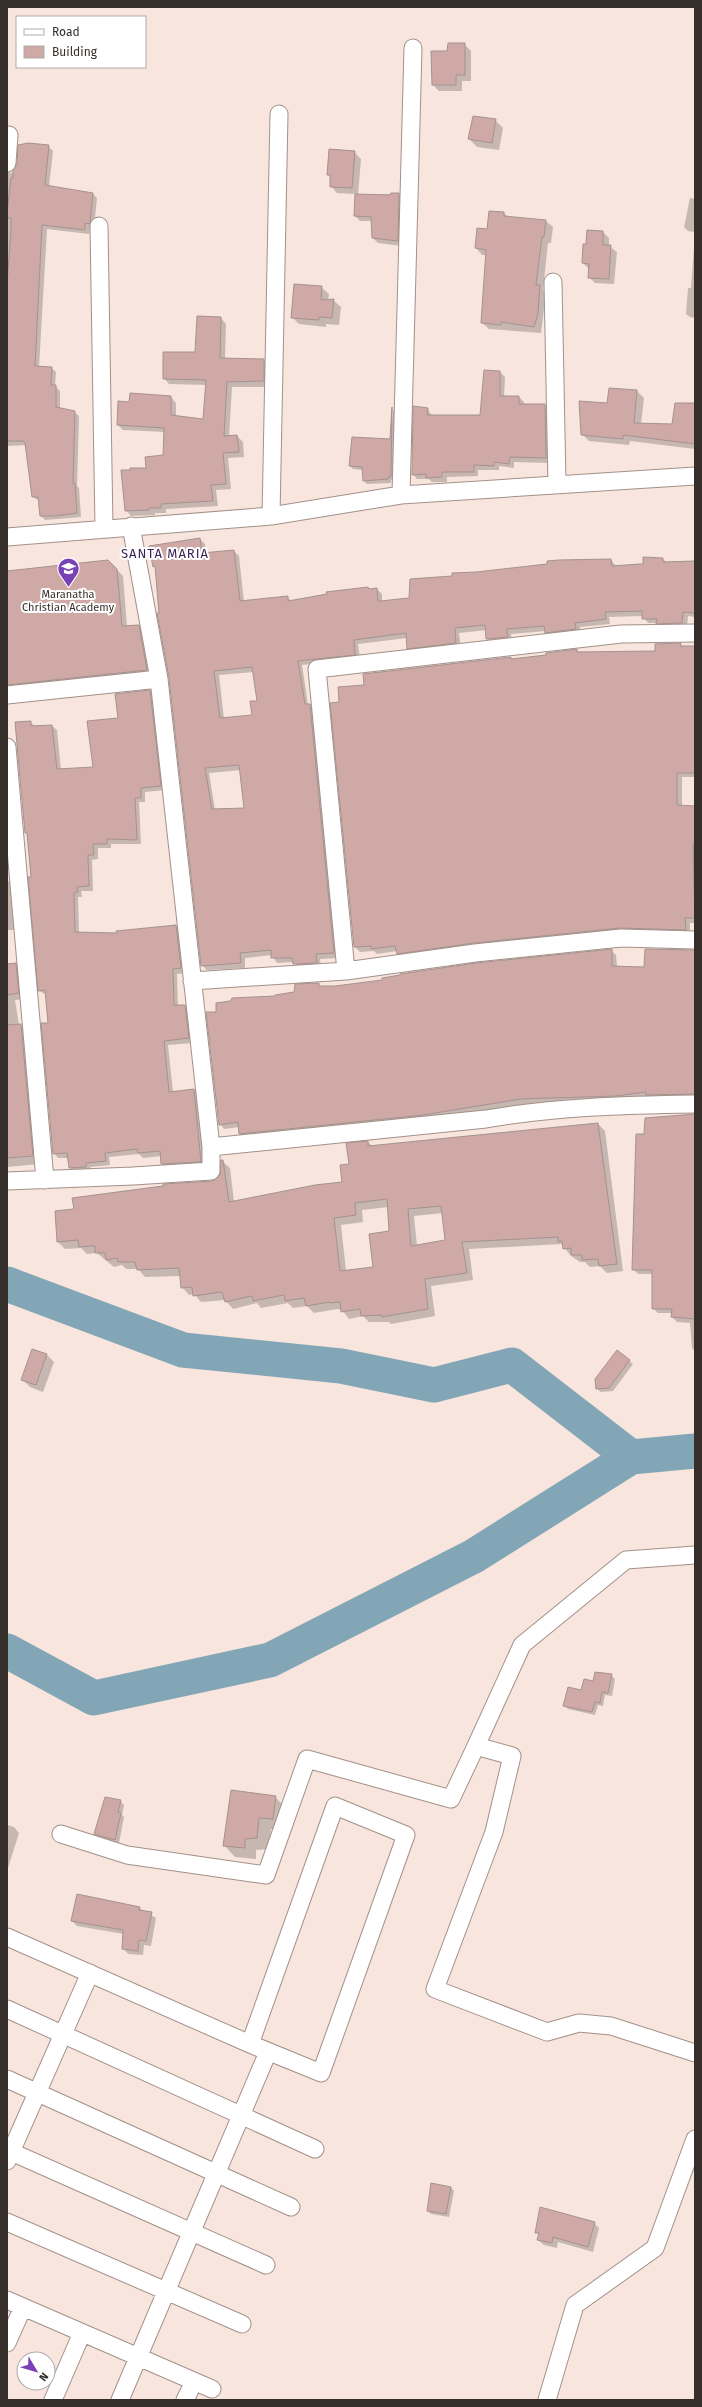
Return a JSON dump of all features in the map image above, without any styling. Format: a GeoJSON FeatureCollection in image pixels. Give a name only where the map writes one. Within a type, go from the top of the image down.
{"type":"FeatureCollection","features":[{"type":"Feature","properties":{"kind":"street"},"geometry":{"type":"LineString","coordinates":[[401,495],[413,48]]}},
{"type":"Feature","properties":{"kind":"street"},"geometry":{"type":"LineString","coordinates":[[271,516],[279,114]]}},
{"type":"Feature","properties":{"kind":"street"},"geometry":{"type":"LineString","coordinates":[[7,136],[9,135],[7,163]]}},
{"type":"Feature","properties":{"kind":"street"},"geometry":{"type":"LineString","coordinates":[[99,226],[104,528]]}},
{"type":"Feature","properties":{"kind":"street"},"geometry":{"type":"LineString","coordinates":[[553,282],[557,484]]}},
{"type":"Feature","properties":{"kind":"street"},"geometry":{"type":"LineString","coordinates":[[7,537],[104,528],[271,516],[401,495],[695,476]]}},
{"type":"Feature","properties":{"kind":"street"},"geometry":{"type":"LineString","coordinates":[[7,1181],[211,1171],[211,1147],[159,679],[131,526]]}},
{"type":"Feature","properties":{"kind":"street"},"geometry":{"type":"LineString","coordinates":[[346,971],[316,669],[621,634],[695,632]]}},
{"type":"Feature","properties":{"kind":"street"},"geometry":{"type":"LineString","coordinates":[[7,695],[159,679]]}},
{"type":"Feature","properties":{"kind":"street"},"geometry":{"type":"LineString","coordinates":[[7,748],[15,930],[45,1180]]}},
{"type":"Feature","properties":{"kind":"street"},"geometry":{"type":"LineString","coordinates":[[192,981],[346,971],[475,953],[621,938],[695,940]]}},
{"type":"Feature","properties":{"kind":"street"},"geometry":{"type":"LineString","coordinates":[[211,1147],[486,1119],[528,1112],[608,1106],[695,1104]]}},
{"type":"Feature","properties":{"kind":"street"},"geometry":{"type":"LineString","coordinates":[[61,1834],[126,1855],[266,1875],[307,1759],[451,1799],[522,1645],[626,1560],[695,1555]]}},
{"type":"Feature","properties":{"kind":"street"},"geometry":{"type":"LineString","coordinates":[[476,1746],[512,1756],[494,1832],[436,1989],[547,2032],[579,2023],[611,2026],[695,2053]]}},
{"type":"Feature","properties":{"kind":"street"},"geometry":{"type":"LineString","coordinates":[[7,1937],[268,2052],[321,2074],[406,1835],[336,1806],[250,2044]]}},
{"type":"Feature","properties":{"kind":"street"},"geometry":{"type":"LineString","coordinates":[[90,1973],[38,2093],[8,2154],[266,2265]]}},
{"type":"Feature","properties":{"kind":"street"},"geometry":{"type":"LineString","coordinates":[[7,2009],[315,2150]]}},
{"type":"Feature","properties":{"kind":"street"},"geometry":{"type":"LineString","coordinates":[[120,2400],[268,2052]]}},
{"type":"Feature","properties":{"kind":"street"},"geometry":{"type":"LineString","coordinates":[[7,2079],[291,2207]]}},
{"type":"Feature","properties":{"kind":"street"},"geometry":{"type":"LineString","coordinates":[[547,2400],[575,2305],[655,2248],[695,2139]]}},
{"type":"Feature","properties":{"kind":"street"},"geometry":{"type":"LineString","coordinates":[[7,2222],[242,2324]]}},
{"type":"Feature","properties":{"kind":"street"},"geometry":{"type":"LineString","coordinates":[[7,2300],[212,2389]]}},
{"type":"Feature","properties":{"kind":"street"},"geometry":{"type":"LineString","coordinates":[[7,2343],[23,2307]]}},
{"type":"Feature","properties":{"kind":"street"},"geometry":{"type":"LineString","coordinates":[[53,2400],[82,2332]]}},
{"type":"Feature","properties":{"kind":"street"},"geometry":{"type":"LineString","coordinates":[[185,2400],[194,2382]]}},
{"type":"Feature","properties":{"kind":"building"},"geometry":{"type":"Polygon","coordinates":[[[448,43],[465,43],[465,75],[456,75],[456,85],[432,85],[431,51],[447,51],[448,43]]]}},
{"type":"Feature","properties":{"kind":"building"},"geometry":{"type":"Polygon","coordinates":[[[473,116],[496,119],[492,143],[468,139],[473,116]]]}},
{"type":"Feature","properties":{"kind":"building"},"geometry":{"type":"Polygon","coordinates":[[[28,143],[49,145],[45,185],[93,193],[90,224],[85,223],[85,230],[42,225],[35,366],[52,367],[51,385],[56,385],[56,407],[75,411],[73,483],[75,483],[77,513],[55,516],[40,516],[38,497],[32,497],[25,443],[23,441],[7,441],[7,284],[11,218],[7,218],[7,213],[11,178],[13,178],[13,170],[17,164],[18,145],[28,143]]]}},
{"type":"Feature","properties":{"kind":"building"},"geometry":{"type":"Polygon","coordinates":[[[329,149],[355,151],[352,188],[330,187],[330,175],[327,175],[329,149]]]}},
{"type":"Feature","properties":{"kind":"building"},"geometry":{"type":"Polygon","coordinates":[[[391,193],[399,193],[398,241],[372,238],[371,217],[354,216],[355,194],[390,195],[391,193]]]}},
{"type":"Feature","properties":{"kind":"building"},"geometry":{"type":"Polygon","coordinates":[[[489,211],[504,212],[504,216],[546,220],[544,237],[542,237],[536,285],[540,285],[538,313],[534,327],[501,322],[501,325],[481,323],[486,250],[475,248],[477,228],[487,229],[489,211]]]}},
{"type":"Feature","properties":{"kind":"building"},"geometry":{"type":"Polygon","coordinates":[[[587,230],[603,231],[603,245],[611,245],[609,279],[588,278],[589,264],[582,263],[583,244],[586,244],[587,230]]]}},
{"type":"Feature","properties":{"kind":"building"},"geometry":{"type":"Polygon","coordinates":[[[294,284],[322,286],[321,300],[334,299],[332,318],[319,317],[319,320],[291,318],[294,284]]]}},
{"type":"Feature","properties":{"kind":"building"},"geometry":{"type":"Polygon","coordinates":[[[197,316],[221,317],[220,358],[264,359],[264,381],[227,382],[224,436],[237,435],[239,452],[223,453],[226,484],[211,485],[213,501],[161,504],[161,508],[125,511],[121,470],[130,470],[130,468],[146,468],[145,457],[163,455],[164,428],[117,425],[118,401],[129,402],[130,393],[171,396],[171,415],[203,419],[206,380],[163,379],[163,352],[195,352],[197,316]]]}},
{"type":"Feature","properties":{"kind":"building"},"geometry":{"type":"Polygon","coordinates":[[[484,370],[500,371],[500,396],[519,396],[519,404],[545,404],[546,458],[510,457],[509,464],[494,462],[494,466],[474,465],[474,472],[442,472],[442,477],[426,478],[426,474],[412,475],[413,406],[428,408],[427,415],[480,415],[484,370]]]}},
{"type":"Feature","properties":{"kind":"building"},"geometry":{"type":"Polygon","coordinates":[[[609,388],[637,390],[634,423],[672,424],[675,403],[695,403],[695,444],[623,435],[623,439],[581,435],[579,401],[607,403],[609,388]]]}},
{"type":"Feature","properties":{"kind":"building"},"geometry":{"type":"Polygon","coordinates":[[[392,407],[391,477],[388,477],[388,479],[363,481],[362,467],[349,466],[352,437],[390,439],[392,407]]]}},
{"type":"Feature","properties":{"kind":"building"},"geometry":{"type":"Polygon","coordinates":[[[200,538],[202,553],[234,550],[240,601],[288,596],[288,601],[327,594],[326,592],[368,587],[369,589],[377,588],[378,601],[409,598],[410,579],[452,576],[452,573],[476,572],[547,564],[547,561],[611,559],[612,566],[643,564],[643,557],[663,558],[663,562],[695,561],[695,613],[683,612],[682,623],[656,624],[657,619],[642,619],[642,611],[605,612],[606,619],[575,623],[576,629],[545,633],[544,626],[507,629],[508,637],[486,639],[485,625],[455,628],[456,643],[407,649],[406,633],[354,640],[355,655],[298,661],[305,704],[310,704],[334,953],[316,954],[317,963],[293,964],[292,958],[271,958],[271,950],[240,953],[241,963],[201,966],[169,678],[157,613],[159,613],[155,566],[153,567],[149,546],[200,538]],[[252,667],[214,671],[220,718],[252,715],[250,701],[257,701],[252,667]],[[239,765],[205,768],[212,809],[244,808],[239,765]]]}},
{"type":"Feature","properties":{"kind":"building"},"geometry":{"type":"Polygon","coordinates":[[[108,560],[117,569],[122,626],[139,625],[147,670],[7,685],[7,571],[108,560]]]}},
{"type":"Feature","properties":{"kind":"building"},"geometry":{"type":"Polygon","coordinates":[[[681,643],[680,646],[695,646],[695,773],[677,773],[677,805],[695,806],[695,844],[693,844],[695,918],[685,918],[686,930],[620,928],[474,943],[397,954],[395,946],[371,949],[371,946],[354,947],[330,703],[339,702],[338,687],[364,685],[363,674],[511,657],[511,659],[546,655],[546,653],[577,649],[577,652],[655,651],[655,644],[681,643]]]}},
{"type":"Feature","properties":{"kind":"building"},"geometry":{"type":"Polygon","coordinates":[[[150,690],[161,786],[141,788],[141,798],[135,798],[137,840],[107,839],[107,844],[93,844],[94,855],[88,855],[89,886],[77,887],[78,892],[74,893],[75,932],[117,933],[116,931],[176,925],[181,968],[173,969],[174,1005],[185,1005],[189,1038],[164,1041],[169,1092],[194,1089],[201,1162],[161,1164],[160,1151],[138,1153],[137,1149],[105,1153],[106,1161],[86,1163],[86,1167],[69,1168],[67,1153],[53,1154],[41,1023],[48,1023],[45,990],[38,991],[28,877],[31,877],[27,833],[25,833],[15,722],[31,721],[31,726],[52,725],[57,769],[93,767],[87,721],[118,718],[115,694],[150,690]]]}},
{"type":"Feature","properties":{"kind":"building"},"geometry":{"type":"Polygon","coordinates":[[[612,949],[612,966],[644,967],[645,949],[695,950],[695,1094],[646,1095],[646,1092],[616,1096],[521,1099],[423,1115],[239,1134],[238,1122],[219,1125],[206,1012],[216,1012],[216,1003],[230,1001],[232,998],[275,996],[294,992],[295,984],[319,983],[319,986],[335,986],[382,980],[382,978],[400,974],[476,963],[612,949]]]}},
{"type":"Feature","properties":{"kind":"building"},"geometry":{"type":"Polygon","coordinates":[[[16,963],[19,993],[7,995],[7,964],[16,963]]]}},
{"type":"Feature","properties":{"kind":"building"},"geometry":{"type":"Polygon","coordinates":[[[21,1024],[33,1156],[7,1158],[7,1025],[21,1024]]]}},
{"type":"Feature","properties":{"kind":"building"},"geometry":{"type":"Polygon","coordinates":[[[695,1114],[695,1319],[671,1317],[672,1309],[652,1309],[652,1270],[632,1270],[636,1134],[644,1134],[645,1118],[695,1114]]]}},
{"type":"Feature","properties":{"kind":"building"},"geometry":{"type":"Polygon","coordinates":[[[598,1123],[617,1264],[599,1266],[598,1259],[582,1260],[582,1255],[571,1255],[571,1248],[563,1249],[562,1241],[558,1242],[558,1237],[462,1242],[467,1273],[425,1279],[428,1309],[382,1317],[382,1315],[361,1316],[360,1309],[341,1312],[340,1302],[306,1306],[304,1298],[285,1301],[284,1295],[253,1301],[252,1296],[225,1302],[222,1292],[193,1296],[192,1287],[181,1288],[179,1268],[137,1270],[135,1262],[118,1262],[117,1258],[106,1260],[105,1253],[95,1253],[95,1246],[79,1247],[78,1240],[57,1242],[55,1211],[74,1209],[72,1198],[163,1186],[163,1184],[212,1181],[220,1175],[221,1160],[223,1160],[229,1202],[315,1185],[342,1182],[340,1165],[349,1164],[346,1143],[368,1141],[368,1146],[598,1123]],[[387,1199],[355,1203],[356,1215],[334,1218],[340,1271],[373,1267],[369,1234],[389,1231],[387,1199]],[[441,1206],[408,1209],[411,1246],[445,1240],[441,1206]]]}},
{"type":"Feature","properties":{"kind":"building"},"geometry":{"type":"Polygon","coordinates":[[[32,1349],[47,1354],[36,1385],[21,1380],[32,1349]]]}},
{"type":"Feature","properties":{"kind":"building"},"geometry":{"type":"Polygon","coordinates":[[[617,1350],[630,1360],[609,1388],[596,1389],[595,1379],[617,1350]]]}},
{"type":"Feature","properties":{"kind":"building"},"geometry":{"type":"Polygon","coordinates":[[[595,1672],[612,1674],[608,1693],[602,1692],[600,1703],[595,1702],[592,1712],[563,1706],[568,1687],[581,1690],[584,1679],[593,1681],[595,1672]]]}},
{"type":"Feature","properties":{"kind":"building"},"geometry":{"type":"Polygon","coordinates":[[[231,1790],[276,1796],[273,1819],[259,1818],[257,1838],[245,1839],[245,1848],[223,1846],[231,1790]]]}},
{"type":"Feature","properties":{"kind":"building"},"geometry":{"type":"Polygon","coordinates":[[[105,1797],[121,1800],[118,1812],[121,1813],[115,1840],[94,1834],[105,1797]]]}},
{"type":"Feature","properties":{"kind":"building"},"geometry":{"type":"Polygon","coordinates":[[[77,1894],[140,1907],[139,1910],[152,1912],[146,1941],[139,1940],[138,1951],[122,1949],[123,1930],[71,1921],[77,1894]]]}},
{"type":"Feature","properties":{"kind":"building"},"geometry":{"type":"Polygon","coordinates":[[[431,2183],[451,2187],[446,2214],[427,2211],[431,2183]]]}},
{"type":"Feature","properties":{"kind":"building"},"geometry":{"type":"Polygon","coordinates":[[[540,2207],[595,2222],[588,2247],[553,2237],[552,2243],[537,2240],[539,2233],[535,2233],[540,2207]]]}},
{"type":"Feature","properties":{"kind":"waterway"},"geometry":{"type":"LineString","coordinates":[[7,1284],[183,1350],[341,1366],[434,1385],[512,1365],[631,1457]]}},
{"type":"Feature","properties":{"kind":"waterway"},"geometry":{"type":"LineString","coordinates":[[7,1651],[94,1698],[270,1660],[474,1556],[631,1457],[695,1451]]}},
{"type":"Feature","properties":{"kind":"place","name":"Maranatha Christian Academy"},"geometry":{"type":"Point","coordinates":[68,588]}},
{"type":"Feature","properties":{"kind":"district","name":"SANTA MARIA"},"geometry":{"type":"Point","coordinates":[165,553]}}]}
